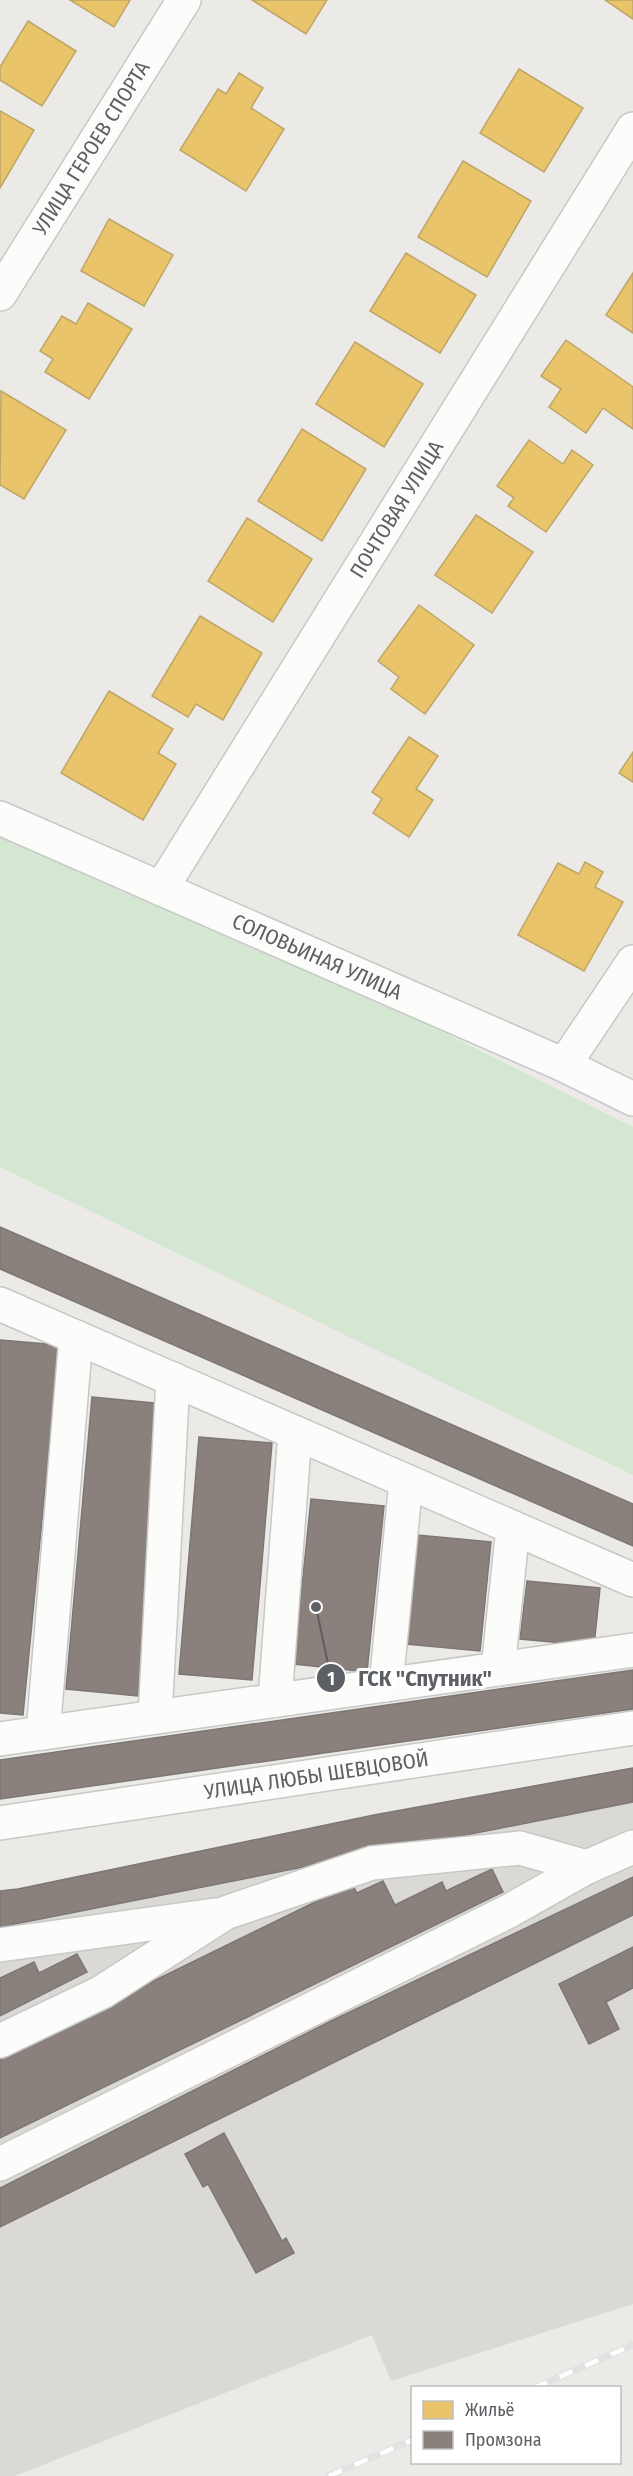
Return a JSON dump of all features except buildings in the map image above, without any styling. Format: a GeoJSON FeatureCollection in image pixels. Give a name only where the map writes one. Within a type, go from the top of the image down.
{"type":"FeatureCollection","features":[{"type":"Feature","properties":{"kind":"street","name":"УЛИЦА ГЕРОЕВ СПОРТА"},"geometry":{"type":"LineString","coordinates":[[0,294],[184,0]]}},
{"type":"Feature","properties":{"kind":"street","name":"ПОЧТОВАЯ УЛИЦА"},"geometry":{"type":"LineString","coordinates":[[162,889],[633,129]]}},
{"type":"Feature","properties":{"kind":"street","name":"СОЛОВЬИНАЯ УЛИЦА"},"geometry":{"type":"LineString","coordinates":[[0,818],[564,1065],[633,1099]]}},
{"type":"Feature","properties":{"kind":"street"},"geometry":{"type":"LineString","coordinates":[[564,1065],[633,962]]}},
{"type":"Feature","properties":{"kind":"street"},"geometry":{"type":"LineString","coordinates":[[0,1304],[633,1580]]}},
{"type":"Feature","properties":{"kind":"street"},"geometry":{"type":"LineString","coordinates":[[44,1733],[76,1337]]}},
{"type":"Feature","properties":{"kind":"street"},"geometry":{"type":"LineString","coordinates":[[155,1717],[173,1379]]}},
{"type":"Feature","properties":{"kind":"street"},"geometry":{"type":"LineString","coordinates":[[275,1700],[295,1433]]}},
{"type":"Feature","properties":{"kind":"street"},"geometry":{"type":"LineString","coordinates":[[386,1685],[406,1481]]}},
{"type":"Feature","properties":{"kind":"street"},"geometry":{"type":"LineString","coordinates":[[498,1669],[513,1528]]}},
{"type":"Feature","properties":{"kind":"street"},"geometry":{"type":"LineString","coordinates":[[0,1739],[633,1650]]}},
{"type":"Feature","properties":{"kind":"street","name":"УЛИЦА ЛЮБЫ ШЕВЦОВОЙ"},"geometry":{"type":"LineString","coordinates":[[0,1823],[633,1728]]}},
{"type":"Feature","properties":{"kind":"street"},"geometry":{"type":"LineString","coordinates":[[0,2164],[509,1911],[587,1867],[633,1847]]}},
{"type":"Feature","properties":{"kind":"street"},"geometry":{"type":"LineString","coordinates":[[0,1945],[225,1913],[372,1863],[520,1848],[587,1867]]}},
{"type":"Feature","properties":{"kind":"street"},"geometry":{"type":"LineString","coordinates":[[0,2041],[102,1992],[225,1913]]}},
{"type":"Feature","properties":{"kind":"shaded area"},"geometry":{"type":"Polygon","coordinates":[[[633,1768],[633,2304],[391,2381],[372,2335],[15,2476],[0,2476],[0,1891],[374,1815],[633,1768]]]}},
{"type":"Feature","properties":{"kind":"green space"},"geometry":{"type":"Polygon","coordinates":[[[0,837],[346,984],[633,1127],[633,1475],[0,1167],[0,837]]]}},
{"type":"Feature","properties":{"kind":"railway"},"geometry":{"type":"LineString","coordinates":[[539,2386],[633,2345]]}},
{"type":"Feature","properties":{"kind":"railway"},"geometry":{"type":"LineString","coordinates":[[329,2476],[411,2440]]}},
{"type":"Feature","properties":{"kind":"place","name":"ГСК \"Спутник\""},"geometry":{"type":"Point","coordinates":[316,1607]}}]}
